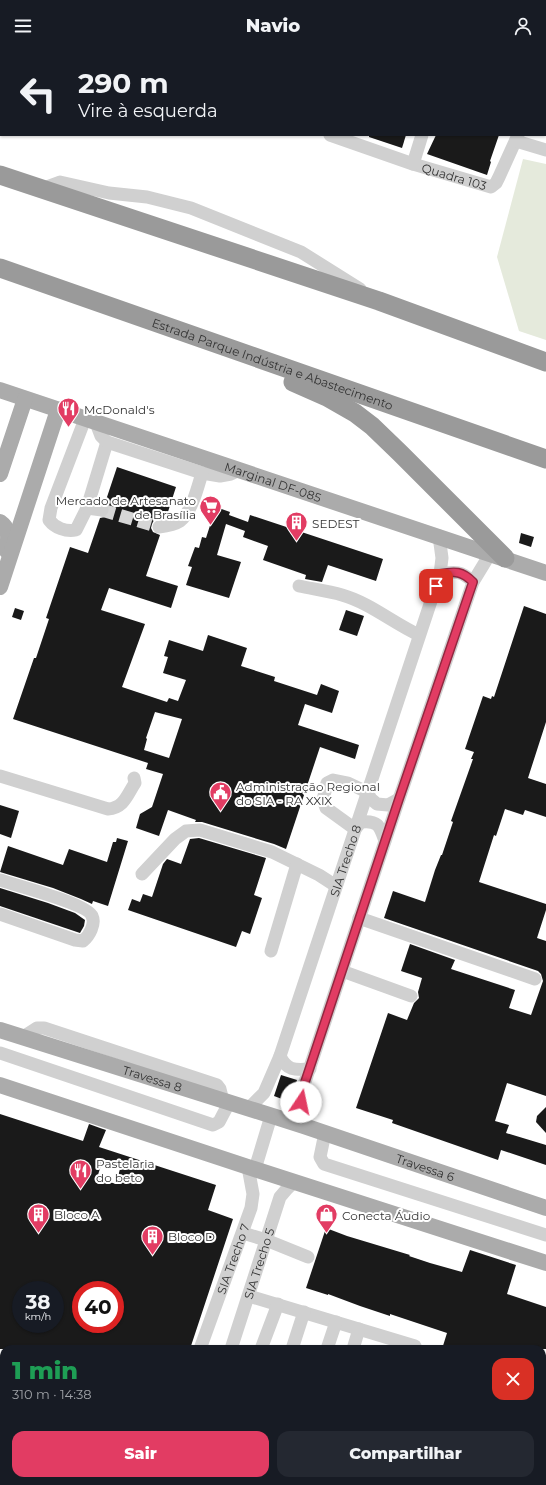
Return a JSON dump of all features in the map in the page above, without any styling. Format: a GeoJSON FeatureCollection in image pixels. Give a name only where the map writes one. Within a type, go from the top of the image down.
{"type":"FeatureCollection","features":[{"type":"Feature","properties":{"kind":"highway"},"geometry":{"type":"LineString","coordinates":[[0,175],[379,301],[546,362]]}},
{"type":"Feature","properties":{"kind":"highway","name":"Estrada Parque Indústria e Abastecimento"},"geometry":{"type":"LineString","coordinates":[[0,268],[546,459]]}},
{"type":"Feature","properties":{"kind":"highway"},"geometry":{"type":"LineString","coordinates":[[166,325],[327,397],[355,413],[372,426],[400,453],[498,556]]}},
{"type":"Feature","properties":{"kind":"main road","name":"Marginal DF-085"},"geometry":{"type":"LineString","coordinates":[[0,390],[546,573]]}},
{"type":"Feature","properties":{"kind":"main road"},"geometry":{"type":"LineString","coordinates":[[0,474],[25,399]]}},
{"type":"Feature","properties":{"kind":"main road"},"geometry":{"type":"LineString","coordinates":[[0,587],[58,410]]}},
{"type":"Feature","properties":{"kind":"main road"},"geometry":{"type":"LineString","coordinates":[[0,522],[6,526],[8,532],[6,571]]}},
{"type":"Feature","properties":{"kind":"main road","name":"Travessa 8"},"geometry":{"type":"LineString","coordinates":[[0,1030],[304,1126]]}},
{"type":"Feature","properties":{"kind":"main road"},"geometry":{"type":"LineString","coordinates":[[0,1085],[546,1263]]}},
{"type":"Feature","properties":{"kind":"main road","name":"Travessa 6"},"geometry":{"type":"LineString","coordinates":[[304,1126],[546,1208]]}},
{"type":"Feature","properties":{"kind":"street"},"geometry":{"type":"LineString","coordinates":[[333,136],[413,164]]}},
{"type":"Feature","properties":{"kind":"street","name":"Quadra 103"},"geometry":{"type":"LineString","coordinates":[[422,136],[413,164],[491,187],[496,183],[517,138]]}},
{"type":"Feature","properties":{"kind":"street"},"geometry":{"type":"LineString","coordinates":[[517,138],[546,150]]}},
{"type":"Feature","properties":{"kind":"street"},"geometry":{"type":"LineString","coordinates":[[41,189],[60,182],[109,193],[147,198],[191,208],[301,252],[379,301]]}},
{"type":"Feature","properties":{"kind":"street"},"geometry":{"type":"LineString","coordinates":[[91,421],[107,442],[202,473],[220,476],[231,474],[239,470]]}},
{"type":"Feature","properties":{"kind":"street"},"geometry":{"type":"LineString","coordinates":[[91,421],[51,508],[48,520],[53,525],[70,532],[76,530],[87,508],[107,442]]}},
{"type":"Feature","properties":{"kind":"street"},"geometry":{"type":"LineString","coordinates":[[159,527],[169,526],[182,520],[190,509],[202,473]]}},
{"type":"Feature","properties":{"kind":"street"},"geometry":{"type":"LineString","coordinates":[[87,508],[102,510]]}},
{"type":"Feature","properties":{"kind":"street","name":"SIA Trecho 8"},"geometry":{"type":"LineString","coordinates":[[248,1108],[264,1093],[280,1056],[440,574],[442,558],[439,536]]}},
{"type":"Feature","properties":{"kind":"street"},"geometry":{"type":"LineString","coordinates":[[304,1126],[301,1111],[301,1094],[399,799],[473,582],[498,556]]}},
{"type":"Feature","properties":{"kind":"street"},"geometry":{"type":"LineString","coordinates":[[440,574],[458,572],[466,575],[473,582]]}},
{"type":"Feature","properties":{"kind":"street"},"geometry":{"type":"LineString","coordinates":[[299,586],[343,595],[368,606],[402,627],[419,635]]}},
{"type":"Feature","properties":{"kind":"street"},"geometry":{"type":"LineString","coordinates":[[0,776],[108,809],[120,807],[134,783],[134,778]]}},
{"type":"Feature","properties":{"kind":"street"},"geometry":{"type":"LineString","coordinates":[[385,841],[378,824],[362,822],[355,829],[326,808],[323,800],[327,783],[333,780],[348,783],[367,792],[370,799],[377,804],[388,805],[399,799]]}},
{"type":"Feature","properties":{"kind":"street"},"geometry":{"type":"LineString","coordinates":[[142,874],[175,839],[186,830],[200,830],[272,852],[319,875],[336,886]]}},
{"type":"Feature","properties":{"kind":"street"},"geometry":{"type":"LineString","coordinates":[[271,951],[297,864]]}},
{"type":"Feature","properties":{"kind":"street"},"geometry":{"type":"LineString","coordinates":[[0,880],[65,900],[87,910],[92,915],[93,922],[88,937],[83,941],[75,940],[0,914]]}},
{"type":"Feature","properties":{"kind":"street"},"geometry":{"type":"LineString","coordinates":[[359,918],[534,980]]}},
{"type":"Feature","properties":{"kind":"street"},"geometry":{"type":"LineString","coordinates":[[342,971],[411,996]]}},
{"type":"Feature","properties":{"kind":"street"},"geometry":{"type":"LineString","coordinates":[[0,1053],[213,1125],[219,1122],[226,1102]]}},
{"type":"Feature","properties":{"kind":"street"},"geometry":{"type":"LineString","coordinates":[[280,1056],[284,1065],[287,1067],[294,1069],[310,1069]]}},
{"type":"Feature","properties":{"kind":"street"},"geometry":{"type":"LineString","coordinates":[[251,1168],[271,1116]]}},
{"type":"Feature","properties":{"kind":"street"},"geometry":{"type":"LineString","coordinates":[[325,1133],[320,1157],[324,1164],[546,1235]]}},
{"type":"Feature","properties":{"kind":"street","name":"SIA Trecho 7"},"geometry":{"type":"LineString","coordinates":[[201,1345],[251,1208],[253,1194],[251,1168]]}},
{"type":"Feature","properties":{"kind":"street","name":"SIA Trecho 5"},"geometry":{"type":"LineString","coordinates":[[232,1345],[280,1197],[294,1182]]}},
{"type":"Feature","properties":{"kind":"street"},"geometry":{"type":"LineString","coordinates":[[243,1233],[266,1240],[308,1257]]}},
{"type":"Feature","properties":{"kind":"street"},"geometry":{"type":"LineString","coordinates":[[249,1296],[359,1330],[386,1344],[400,1345]]}},
{"type":"Feature","properties":{"kind":"street"},"geometry":{"type":"LineString","coordinates":[[263,1345],[278,1304]]}},
{"type":"Feature","properties":{"kind":"street"},"geometry":{"type":"LineString","coordinates":[[293,1345],[304,1312]]}},
{"type":"Feature","properties":{"kind":"street"},"geometry":{"type":"LineString","coordinates":[[328,1345],[336,1322]]}},
{"type":"Feature","properties":{"kind":"street"},"geometry":{"type":"LineString","coordinates":[[354,1345],[359,1330]]}},
{"type":"Feature","properties":{"kind":"shaded area"},"geometry":{"type":"Polygon","coordinates":[[[523,159],[546,164],[546,340],[519,331],[497,257],[523,159]]]}},
{"type":"Feature","properties":{"kind":"building"},"geometry":{"type":"Polygon","coordinates":[[[369,136],[406,136],[402,148],[369,136]]]}},
{"type":"Feature","properties":{"kind":"building"},"geometry":{"type":"Polygon","coordinates":[[[436,136],[499,136],[487,175],[427,154],[436,136]]]}},
{"type":"Feature","properties":{"kind":"building"},"geometry":{"type":"Polygon","coordinates":[[[117,467],[176,487],[166,518],[154,520],[152,524],[151,528],[153,532],[160,535],[146,576],[178,586],[171,608],[109,588],[101,610],[145,624],[122,687],[167,702],[169,698],[178,701],[186,680],[163,673],[168,657],[164,656],[169,640],[203,651],[208,635],[247,648],[241,666],[275,677],[274,681],[317,695],[321,684],[339,691],[332,713],[305,704],[298,725],[359,745],[355,759],[320,747],[286,849],[202,822],[195,822],[196,820],[168,810],[159,836],[136,828],[140,814],[152,807],[163,774],[146,769],[148,763],[13,719],[49,619],[46,618],[70,547],[88,553],[100,518],[105,517],[110,511],[109,507],[105,503],[117,467]],[[155,712],[146,738],[144,750],[169,758],[182,719],[155,712]]]}},
{"type":"Feature","properties":{"kind":"building"},"geometry":{"type":"Polygon","coordinates":[[[216,507],[230,512],[229,515],[248,522],[250,515],[383,559],[376,581],[328,565],[322,582],[305,579],[306,575],[263,560],[268,546],[243,537],[245,531],[226,524],[217,555],[241,562],[229,598],[186,585],[192,567],[188,566],[195,547],[199,548],[202,537],[206,538],[216,507]]]}},
{"type":"Feature","properties":{"kind":"building"},"geometry":{"type":"Polygon","coordinates":[[[521,533],[534,537],[531,547],[519,543],[521,533]]]}},
{"type":"Feature","properties":{"kind":"building"},"geometry":{"type":"Polygon","coordinates":[[[524,606],[546,614],[546,722],[528,778],[546,784],[546,817],[525,810],[523,815],[505,809],[496,836],[494,835],[479,882],[546,904],[546,910],[537,938],[546,941],[546,1096],[507,1083],[495,1121],[509,1125],[506,1133],[546,1145],[546,1165],[501,1150],[498,1160],[392,1123],[393,1120],[356,1108],[388,1013],[407,1020],[414,1003],[419,998],[418,992],[422,978],[401,971],[410,944],[455,960],[451,969],[515,990],[509,1008],[531,1015],[543,981],[541,974],[538,971],[384,918],[393,891],[425,902],[473,759],[471,759],[474,752],[465,749],[483,696],[491,699],[492,696],[494,697],[524,606]]]}},
{"type":"Feature","properties":{"kind":"building"},"geometry":{"type":"Polygon","coordinates":[[[15,608],[24,611],[21,620],[12,617],[15,608]]]}},
{"type":"Feature","properties":{"kind":"building"},"geometry":{"type":"Polygon","coordinates":[[[346,610],[364,616],[357,636],[339,630],[346,610]]]}},
{"type":"Feature","properties":{"kind":"building"},"geometry":{"type":"Polygon","coordinates":[[[0,805],[19,811],[11,838],[0,834],[0,805]]]}},
{"type":"Feature","properties":{"kind":"building"},"geometry":{"type":"Polygon","coordinates":[[[117,838],[128,841],[108,906],[93,901],[92,904],[53,888],[0,872],[8,846],[63,865],[69,849],[107,862],[113,842],[116,842],[117,838]]]}},
{"type":"Feature","properties":{"kind":"building"},"geometry":{"type":"Polygon","coordinates":[[[199,838],[266,858],[254,895],[262,898],[250,934],[242,931],[236,947],[128,910],[132,899],[140,902],[143,894],[152,897],[163,864],[167,859],[181,864],[190,839],[199,838]]]}},
{"type":"Feature","properties":{"kind":"building"},"geometry":{"type":"Polygon","coordinates":[[[0,888],[75,913],[85,920],[84,926],[80,933],[0,906],[0,888]]]}},
{"type":"Feature","properties":{"kind":"building"},"geometry":{"type":"Polygon","coordinates":[[[281,1075],[297,1080],[290,1102],[274,1096],[281,1075]]]}},
{"type":"Feature","properties":{"kind":"building"},"geometry":{"type":"Polygon","coordinates":[[[546,1107],[546,1133],[536,1122],[537,1116],[546,1107]]]}},
{"type":"Feature","properties":{"kind":"building"},"geometry":{"type":"Polygon","coordinates":[[[0,1114],[83,1141],[89,1124],[106,1130],[99,1147],[216,1185],[208,1210],[233,1219],[191,1345],[0,1345],[0,1114]],[[103,1159],[97,1178],[116,1184],[121,1165],[103,1159]]]}},
{"type":"Feature","properties":{"kind":"building"},"geometry":{"type":"Polygon","coordinates":[[[326,1228],[410,1255],[409,1256],[430,1263],[462,1272],[470,1250],[516,1265],[507,1294],[546,1307],[546,1345],[443,1345],[447,1333],[306,1288],[326,1228]]]}},
{"type":"Feature","properties":{"kind":"tunnel"},"geometry":{"type":"LineString","coordinates":[[102,510],[159,527]]}},
{"type":"Feature","properties":{"kind":"place","name":"McDonald's"},"geometry":{"type":"Point","coordinates":[68,428]}},
{"type":"Feature","properties":{"kind":"place","name":"Mercado de Artesanato de Brasília"},"geometry":{"type":"Point","coordinates":[211,526]}},
{"type":"Feature","properties":{"kind":"place","name":"SEDEST"},"geometry":{"type":"Point","coordinates":[297,542]}},
{"type":"Feature","properties":{"kind":"place","name":"Administração Regional do SIA - RA XXIX"},"geometry":{"type":"Point","coordinates":[221,812]}},
{"type":"Feature","properties":{"kind":"place","name":"Pastelaria do beto"},"geometry":{"type":"Point","coordinates":[80,1190]}},
{"type":"Feature","properties":{"kind":"place","name":"Bloco A"},"geometry":{"type":"Point","coordinates":[39,1234]}},
{"type":"Feature","properties":{"kind":"place","name":"Conecta Áudio"},"geometry":{"type":"Point","coordinates":[326,1234]}},
{"type":"Feature","properties":{"kind":"place","name":"Bloco D"},"geometry":{"type":"Point","coordinates":[153,1256]}},
{"type":"Feature","properties":{"kind":"route"},"geometry":{"type":"LineString","coordinates":[[301,1102],[301,1094],[473,582],[466,575],[458,572],[449,572],[440,574],[436,586]]}}]}
